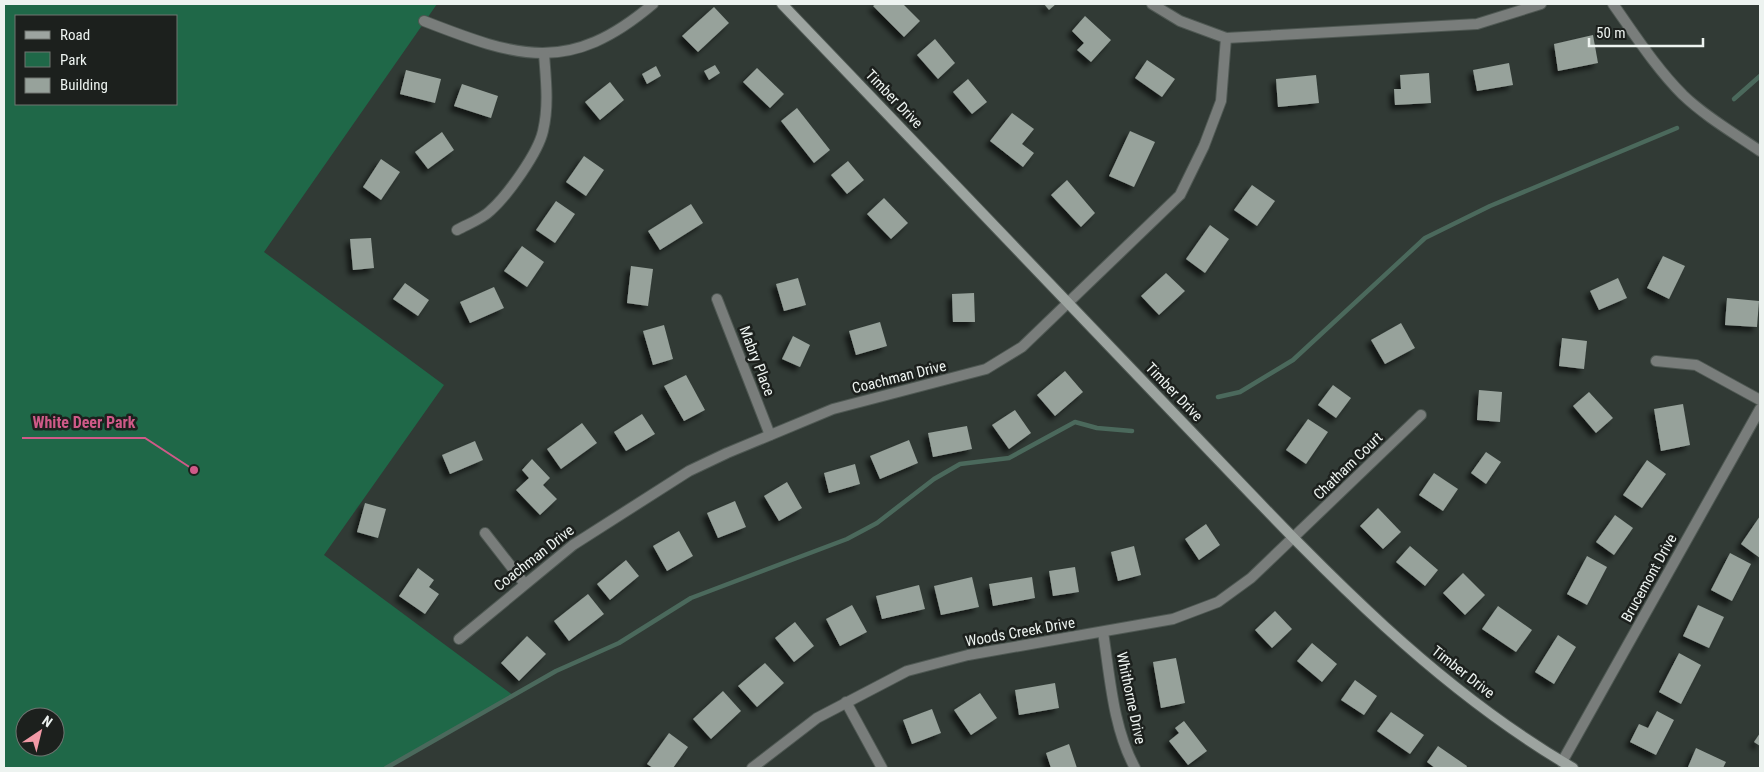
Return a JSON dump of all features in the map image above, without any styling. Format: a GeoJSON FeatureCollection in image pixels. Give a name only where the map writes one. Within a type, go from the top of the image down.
{"type":"FeatureCollection","features":[{"type":"Feature","properties":{"kind":"main road","name":"Timber Drive"},"geometry":{"type":"LineString","coordinates":[[782,4],[1294,537],[1388,631],[1460,690],[1573,768]]}},
{"type":"Feature","properties":{"kind":"street"},"geometry":{"type":"LineString","coordinates":[[424,21],[511,50],[544,54],[572,51],[594,42],[618,30],[653,4]]}},
{"type":"Feature","properties":{"kind":"street"},"geometry":{"type":"LineString","coordinates":[[1152,4],[1180,21],[1226,38],[1477,24],[1541,4]]}},
{"type":"Feature","properties":{"kind":"street"},"geometry":{"type":"LineString","coordinates":[[1613,4],[1639,41],[1683,94],[1701,110],[1760,151]]}},
{"type":"Feature","properties":{"kind":"street","name":"Coachman Drive"},"geometry":{"type":"LineString","coordinates":[[459,639],[524,583],[573,545],[656,490],[689,471],[770,435],[841,407],[986,369],[1022,347],[1180,195],[1204,146],[1221,101],[1226,38]]}},
{"type":"Feature","properties":{"kind":"street"},"geometry":{"type":"LineString","coordinates":[[457,230],[490,211],[527,166],[543,132],[546,110],[544,54]]}},
{"type":"Feature","properties":{"kind":"street","name":"Mabry Place"},"geometry":{"type":"LineString","coordinates":[[717,299],[770,435]]}},
{"type":"Feature","properties":{"kind":"street"},"geometry":{"type":"LineString","coordinates":[[1656,361],[1696,365],[1760,400]]}},
{"type":"Feature","properties":{"kind":"street","name":"Brucemont Drive"},"geometry":{"type":"LineString","coordinates":[[1562,762],[1760,409]]}},
{"type":"Feature","properties":{"kind":"street","name":"Chatham Court"},"geometry":{"type":"LineString","coordinates":[[1294,537],[1421,415]]}},
{"type":"Feature","properties":{"kind":"street"},"geometry":{"type":"LineString","coordinates":[[485,534],[524,583]]}},
{"type":"Feature","properties":{"kind":"street","name":"Woods Creek Drive"},"geometry":{"type":"LineString","coordinates":[[752,768],[817,718],[907,671],[968,655],[1173,619],[1218,602],[1251,578],[1294,537]]}},
{"type":"Feature","properties":{"kind":"street","name":"Whithorne Drive"},"geometry":{"type":"LineString","coordinates":[[1103,632],[1120,729],[1135,768]]}},
{"type":"Feature","properties":{"kind":"street"},"geometry":{"type":"LineString","coordinates":[[846,702],[882,768]]}},
{"type":"Feature","properties":{"kind":"green space"},"geometry":{"type":"Polygon","coordinates":[[[4,4],[437,4],[264,252],[444,385],[324,555],[514,696],[386,768],[4,768],[4,4]]]}},
{"type":"Feature","properties":{"kind":"building"},"geometry":{"type":"Polygon","coordinates":[[[876,4],[903,4],[920,21],[904,37],[873,6],[876,4]]]}},
{"type":"Feature","properties":{"kind":"building"},"geometry":{"type":"Polygon","coordinates":[[[1044,4],[1056,4],[1049,10],[1044,4]]]}},
{"type":"Feature","properties":{"kind":"building"},"geometry":{"type":"Polygon","coordinates":[[[714,7],[729,23],[698,52],[682,36],[714,7]]]}},
{"type":"Feature","properties":{"kind":"building"},"geometry":{"type":"Polygon","coordinates":[[[1085,16],[1111,40],[1091,62],[1077,50],[1084,43],[1072,31],[1085,16]]]}},
{"type":"Feature","properties":{"kind":"building"},"geometry":{"type":"Polygon","coordinates":[[[1593,35],[1598,63],[1558,71],[1554,44],[1593,35]]]}},
{"type":"Feature","properties":{"kind":"building"},"geometry":{"type":"Polygon","coordinates":[[[935,39],[955,63],[938,79],[917,55],[935,39]]]}},
{"type":"Feature","properties":{"kind":"building"},"geometry":{"type":"Polygon","coordinates":[[[1147,60],[1175,79],[1162,97],[1135,78],[1147,60]]]}},
{"type":"Feature","properties":{"kind":"building"},"geometry":{"type":"Polygon","coordinates":[[[1509,63],[1513,85],[1477,91],[1473,70],[1509,63]]]}},
{"type":"Feature","properties":{"kind":"building"},"geometry":{"type":"Polygon","coordinates":[[[715,65],[720,73],[709,80],[704,71],[715,65]]]}},
{"type":"Feature","properties":{"kind":"building"},"geometry":{"type":"Polygon","coordinates":[[[656,66],[661,76],[647,84],[642,74],[656,66]]]}},
{"type":"Feature","properties":{"kind":"building"},"geometry":{"type":"Polygon","coordinates":[[[757,68],[784,94],[770,108],[743,82],[757,68]]]}},
{"type":"Feature","properties":{"kind":"building"},"geometry":{"type":"Polygon","coordinates":[[[406,70],[441,79],[435,103],[400,94],[406,70]]]}},
{"type":"Feature","properties":{"kind":"building"},"geometry":{"type":"Polygon","coordinates":[[[1429,73],[1431,103],[1395,105],[1394,89],[1401,89],[1400,75],[1429,73]]]}},
{"type":"Feature","properties":{"kind":"building"},"geometry":{"type":"Polygon","coordinates":[[[1316,75],[1319,103],[1278,107],[1276,79],[1316,75]]]}},
{"type":"Feature","properties":{"kind":"building"},"geometry":{"type":"Polygon","coordinates":[[[968,79],[987,102],[972,114],[953,92],[968,79]]]}},
{"type":"Feature","properties":{"kind":"building"},"geometry":{"type":"Polygon","coordinates":[[[610,82],[624,100],[600,120],[585,102],[610,82]]]}},
{"type":"Feature","properties":{"kind":"building"},"geometry":{"type":"Polygon","coordinates":[[[462,84],[498,96],[491,118],[454,106],[462,84]]]}},
{"type":"Feature","properties":{"kind":"building"},"geometry":{"type":"Polygon","coordinates":[[[797,108],[830,150],[814,163],[781,121],[797,108]]]}},
{"type":"Feature","properties":{"kind":"building"},"geometry":{"type":"Polygon","coordinates":[[[1012,113],[1034,129],[1022,144],[1034,153],[1023,167],[990,141],[1012,113]]]}},
{"type":"Feature","properties":{"kind":"building"},"geometry":{"type":"Polygon","coordinates":[[[1130,131],[1155,142],[1134,187],[1109,176],[1130,131]]]}},
{"type":"Feature","properties":{"kind":"building"},"geometry":{"type":"Polygon","coordinates":[[[442,132],[454,150],[428,169],[415,152],[442,132]]]}},
{"type":"Feature","properties":{"kind":"building"},"geometry":{"type":"Polygon","coordinates":[[[584,156],[604,170],[586,196],[566,182],[584,156]]]}},
{"type":"Feature","properties":{"kind":"building"},"geometry":{"type":"Polygon","coordinates":[[[381,159],[400,172],[381,200],[363,187],[381,159]]]}},
{"type":"Feature","properties":{"kind":"building"},"geometry":{"type":"Polygon","coordinates":[[[848,161],[864,180],[847,194],[831,175],[848,161]]]}},
{"type":"Feature","properties":{"kind":"building"},"geometry":{"type":"Polygon","coordinates":[[[1067,180],[1095,213],[1081,227],[1051,195],[1067,180]]]}},
{"type":"Feature","properties":{"kind":"building"},"geometry":{"type":"Polygon","coordinates":[[[1252,185],[1275,201],[1257,226],[1234,210],[1252,185]]]}},
{"type":"Feature","properties":{"kind":"building"},"geometry":{"type":"Polygon","coordinates":[[[884,198],[908,223],[891,239],[867,214],[884,198]]]}},
{"type":"Feature","properties":{"kind":"building"},"geometry":{"type":"Polygon","coordinates":[[[556,201],[575,214],[555,243],[536,230],[556,201]]]}},
{"type":"Feature","properties":{"kind":"building"},"geometry":{"type":"Polygon","coordinates":[[[691,204],[703,223],[660,250],[648,231],[691,204]]]}},
{"type":"Feature","properties":{"kind":"building"},"geometry":{"type":"Polygon","coordinates":[[[1210,225],[1229,239],[1205,273],[1186,259],[1210,225]]]}},
{"type":"Feature","properties":{"kind":"building"},"geometry":{"type":"Polygon","coordinates":[[[371,238],[374,268],[353,270],[350,239],[371,238]]]}},
{"type":"Feature","properties":{"kind":"building"},"geometry":{"type":"Polygon","coordinates":[[[522,246],[544,262],[527,287],[504,271],[522,246]]]}},
{"type":"Feature","properties":{"kind":"building"},"geometry":{"type":"Polygon","coordinates":[[[1663,256],[1685,266],[1669,299],[1647,288],[1663,256]]]}},
{"type":"Feature","properties":{"kind":"building"},"geometry":{"type":"Polygon","coordinates":[[[631,266],[653,269],[648,306],[627,303],[631,266]]]}},
{"type":"Feature","properties":{"kind":"building"},"geometry":{"type":"Polygon","coordinates":[[[1166,273],[1185,291],[1159,315],[1141,296],[1166,273]]]}},
{"type":"Feature","properties":{"kind":"building"},"geometry":{"type":"Polygon","coordinates":[[[798,278],[806,305],[784,311],[776,284],[798,278]]]}},
{"type":"Feature","properties":{"kind":"building"},"geometry":{"type":"Polygon","coordinates":[[[1618,278],[1627,298],[1599,310],[1590,291],[1618,278]]]}},
{"type":"Feature","properties":{"kind":"building"},"geometry":{"type":"Polygon","coordinates":[[[405,283],[429,300],[418,316],[393,299],[405,283]]]}},
{"type":"Feature","properties":{"kind":"building"},"geometry":{"type":"Polygon","coordinates":[[[494,287],[504,308],[470,323],[460,302],[494,287]]]}},
{"type":"Feature","properties":{"kind":"building"},"geometry":{"type":"Polygon","coordinates":[[[974,293],[975,322],[953,322],[952,294],[974,293]]]}},
{"type":"Feature","properties":{"kind":"building"},"geometry":{"type":"Polygon","coordinates":[[[1727,298],[1759,301],[1757,327],[1725,325],[1727,298]]]}},
{"type":"Feature","properties":{"kind":"building"},"geometry":{"type":"Polygon","coordinates":[[[880,322],[887,346],[856,355],[849,331],[880,322]]]}},
{"type":"Feature","properties":{"kind":"building"},"geometry":{"type":"Polygon","coordinates":[[[1401,323],[1415,348],[1385,364],[1371,340],[1401,323]]]}},
{"type":"Feature","properties":{"kind":"building"},"geometry":{"type":"Polygon","coordinates":[[[664,325],[673,359],[653,365],[643,331],[664,325]]]}},
{"type":"Feature","properties":{"kind":"building"},"geometry":{"type":"Polygon","coordinates":[[[793,336],[810,345],[800,367],[782,359],[793,336]]]}},
{"type":"Feature","properties":{"kind":"building"},"geometry":{"type":"Polygon","coordinates":[[[1562,338],[1587,341],[1584,369],[1559,366],[1562,338]]]}},
{"type":"Feature","properties":{"kind":"building"},"geometry":{"type":"Polygon","coordinates":[[[1065,371],[1083,392],[1055,416],[1037,395],[1065,371]]]}},
{"type":"Feature","properties":{"kind":"building"},"geometry":{"type":"Polygon","coordinates":[[[686,375],[705,410],[684,421],[664,386],[686,375]]]}},
{"type":"Feature","properties":{"kind":"building"},"geometry":{"type":"Polygon","coordinates":[[[1333,385],[1351,398],[1336,418],[1318,405],[1333,385]]]}},
{"type":"Feature","properties":{"kind":"building"},"geometry":{"type":"Polygon","coordinates":[[[1479,390],[1502,392],[1500,422],[1477,420],[1479,390]]]}},
{"type":"Feature","properties":{"kind":"building"},"geometry":{"type":"Polygon","coordinates":[[[1589,392],[1613,418],[1596,433],[1573,406],[1589,392]]]}},
{"type":"Feature","properties":{"kind":"building"},"geometry":{"type":"Polygon","coordinates":[[[1683,404],[1690,445],[1661,451],[1654,409],[1683,404]]]}},
{"type":"Feature","properties":{"kind":"building"},"geometry":{"type":"Polygon","coordinates":[[[1015,410],[1031,433],[1009,449],[992,425],[1015,410]]]}},
{"type":"Feature","properties":{"kind":"building"},"geometry":{"type":"Polygon","coordinates":[[[642,414],[655,434],[626,451],[614,432],[642,414]]]}},
{"type":"Feature","properties":{"kind":"building"},"geometry":{"type":"Polygon","coordinates":[[[1308,419],[1328,432],[1306,464],[1286,450],[1308,419]]]}},
{"type":"Feature","properties":{"kind":"building"},"geometry":{"type":"Polygon","coordinates":[[[582,423],[597,443],[561,469],[547,449],[582,423]]]}},
{"type":"Feature","properties":{"kind":"building"},"geometry":{"type":"Polygon","coordinates":[[[967,426],[972,449],[933,457],[928,433],[967,426]]]}},
{"type":"Feature","properties":{"kind":"building"},"geometry":{"type":"Polygon","coordinates":[[[909,440],[918,463],[880,479],[870,456],[909,440]]]}},
{"type":"Feature","properties":{"kind":"building"},"geometry":{"type":"Polygon","coordinates":[[[475,441],[483,460],[450,474],[442,455],[475,441]]]}},
{"type":"Feature","properties":{"kind":"building"},"geometry":{"type":"Polygon","coordinates":[[[1486,452],[1501,462],[1486,484],[1471,473],[1486,452]]]}},
{"type":"Feature","properties":{"kind":"building"},"geometry":{"type":"Polygon","coordinates":[[[532,459],[550,478],[543,485],[557,499],[540,515],[516,490],[529,478],[522,470],[532,459]]]}},
{"type":"Feature","properties":{"kind":"building"},"geometry":{"type":"Polygon","coordinates":[[[1647,460],[1666,474],[1642,508],[1623,495],[1647,460]]]}},
{"type":"Feature","properties":{"kind":"building"},"geometry":{"type":"Polygon","coordinates":[[[855,464],[860,484],[829,493],[824,473],[855,464]]]}},
{"type":"Feature","properties":{"kind":"building"},"geometry":{"type":"Polygon","coordinates":[[[1434,473],[1458,489],[1443,511],[1419,495],[1434,473]]]}},
{"type":"Feature","properties":{"kind":"building"},"geometry":{"type":"Polygon","coordinates":[[[787,482],[802,508],[779,521],[764,496],[787,482]]]}},
{"type":"Feature","properties":{"kind":"building"},"geometry":{"type":"Polygon","coordinates":[[[735,501],[746,527],[718,538],[707,513],[735,501]]]}},
{"type":"Feature","properties":{"kind":"building"},"geometry":{"type":"Polygon","coordinates":[[[365,503],[386,509],[378,538],[357,532],[365,503]]]}},
{"type":"Feature","properties":{"kind":"building"},"geometry":{"type":"Polygon","coordinates":[[[1378,508],[1401,532],[1383,549],[1360,526],[1378,508]]]}},
{"type":"Feature","properties":{"kind":"building"},"geometry":{"type":"Polygon","coordinates":[[[1615,515],[1633,528],[1614,555],[1596,542],[1615,515]]]}},
{"type":"Feature","properties":{"kind":"building"},"geometry":{"type":"Polygon","coordinates":[[[1760,516],[1760,558],[1741,544],[1760,516]]]}},
{"type":"Feature","properties":{"kind":"building"},"geometry":{"type":"Polygon","coordinates":[[[1206,524],[1220,545],[1199,560],[1185,539],[1206,524]]]}},
{"type":"Feature","properties":{"kind":"building"},"geometry":{"type":"Polygon","coordinates":[[[679,531],[693,556],[667,571],[653,546],[679,531]]]}},
{"type":"Feature","properties":{"kind":"building"},"geometry":{"type":"Polygon","coordinates":[[[1134,546],[1141,575],[1118,581],[1111,552],[1134,546]]]}},
{"type":"Feature","properties":{"kind":"building"},"geometry":{"type":"Polygon","coordinates":[[[1410,546],[1438,570],[1425,586],[1396,562],[1410,546]]]}},
{"type":"Feature","properties":{"kind":"building"},"geometry":{"type":"Polygon","coordinates":[[[1730,553],[1751,564],[1732,601],[1711,590],[1730,553]]]}},
{"type":"Feature","properties":{"kind":"building"},"geometry":{"type":"Polygon","coordinates":[[[1587,556],[1607,567],[1587,605],[1567,594],[1587,556]]]}},
{"type":"Feature","properties":{"kind":"building"},"geometry":{"type":"Polygon","coordinates":[[[626,560],[639,576],[610,600],[597,584],[626,560]]]}},
{"type":"Feature","properties":{"kind":"building"},"geometry":{"type":"Polygon","coordinates":[[[1075,567],[1079,592],[1053,596],[1049,571],[1075,567]]]}},
{"type":"Feature","properties":{"kind":"building"},"geometry":{"type":"Polygon","coordinates":[[[418,568],[434,580],[429,587],[439,594],[425,614],[399,596],[418,568]]]}},
{"type":"Feature","properties":{"kind":"building"},"geometry":{"type":"Polygon","coordinates":[[[1463,573],[1485,595],[1465,615],[1443,593],[1463,573]]]}},
{"type":"Feature","properties":{"kind":"building"},"geometry":{"type":"Polygon","coordinates":[[[972,577],[979,607],[941,615],[934,586],[972,577]]]}},
{"type":"Feature","properties":{"kind":"building"},"geometry":{"type":"Polygon","coordinates":[[[1032,577],[1035,598],[993,606],[989,584],[1032,577]]]}},
{"type":"Feature","properties":{"kind":"building"},"geometry":{"type":"Polygon","coordinates":[[[919,585],[925,609],[882,619],[876,596],[919,585]]]}},
{"type":"Feature","properties":{"kind":"building"},"geometry":{"type":"Polygon","coordinates":[[[588,594],[604,614],[569,641],[554,621],[588,594]]]}},
{"type":"Feature","properties":{"kind":"building"},"geometry":{"type":"Polygon","coordinates":[[[852,605],[867,632],[840,646],[826,619],[852,605]]]}},
{"type":"Feature","properties":{"kind":"building"},"geometry":{"type":"Polygon","coordinates":[[[1698,605],[1724,617],[1709,648],[1683,636],[1698,605]]]}},
{"type":"Feature","properties":{"kind":"building"},"geometry":{"type":"Polygon","coordinates":[[[1498,606],[1532,630],[1516,652],[1482,629],[1498,606]]]}},
{"type":"Feature","properties":{"kind":"building"},"geometry":{"type":"Polygon","coordinates":[[[1275,611],[1292,629],[1272,648],[1255,630],[1275,611]]]}},
{"type":"Feature","properties":{"kind":"building"},"geometry":{"type":"Polygon","coordinates":[[[795,622],[814,646],[794,662],[775,638],[795,622]]]}},
{"type":"Feature","properties":{"kind":"building"},"geometry":{"type":"Polygon","coordinates":[[[1558,635],[1576,647],[1554,684],[1535,672],[1558,635]]]}},
{"type":"Feature","properties":{"kind":"building"},"geometry":{"type":"Polygon","coordinates":[[[527,636],[546,654],[519,681],[501,663],[527,636]]]}},
{"type":"Feature","properties":{"kind":"building"},"geometry":{"type":"Polygon","coordinates":[[[1312,643],[1337,664],[1322,682],[1297,661],[1312,643]]]}},
{"type":"Feature","properties":{"kind":"building"},"geometry":{"type":"Polygon","coordinates":[[[1679,653],[1701,665],[1681,704],[1659,692],[1679,653]]]}},
{"type":"Feature","properties":{"kind":"building"},"geometry":{"type":"Polygon","coordinates":[[[1176,658],[1185,703],[1161,708],[1153,662],[1176,658]]]}},
{"type":"Feature","properties":{"kind":"building"},"geometry":{"type":"Polygon","coordinates":[[[765,663],[784,683],[757,707],[738,686],[765,663]]]}},
{"type":"Feature","properties":{"kind":"building"},"geometry":{"type":"Polygon","coordinates":[[[1355,680],[1377,696],[1364,715],[1341,700],[1355,680]]]}},
{"type":"Feature","properties":{"kind":"building"},"geometry":{"type":"Polygon","coordinates":[[[1055,683],[1059,708],[1019,715],[1015,690],[1055,683]]]}},
{"type":"Feature","properties":{"kind":"building"},"geometry":{"type":"Polygon","coordinates":[[[723,691],[741,711],[711,739],[693,719],[723,691]]]}},
{"type":"Feature","properties":{"kind":"building"},"geometry":{"type":"Polygon","coordinates":[[[980,693],[997,718],[971,735],[954,710],[980,693]]]}},
{"type":"Feature","properties":{"kind":"building"},"geometry":{"type":"Polygon","coordinates":[[[932,709],[941,733],[912,744],[903,720],[932,709]]]}},
{"type":"Feature","properties":{"kind":"building"},"geometry":{"type":"Polygon","coordinates":[[[1657,711],[1674,720],[1656,755],[1630,742],[1639,724],[1648,728],[1657,711]]]}},
{"type":"Feature","properties":{"kind":"building"},"geometry":{"type":"Polygon","coordinates":[[[1391,712],[1424,735],[1410,754],[1377,731],[1391,712]]]}},
{"type":"Feature","properties":{"kind":"building"},"geometry":{"type":"Polygon","coordinates":[[[1184,721],[1207,751],[1188,765],[1169,741],[1179,733],[1175,728],[1184,721]]]}},
{"type":"Feature","properties":{"kind":"building"},"geometry":{"type":"Polygon","coordinates":[[[669,733],[688,747],[673,768],[653,768],[647,764],[669,733]]]}},
{"type":"Feature","properties":{"kind":"building"},"geometry":{"type":"Polygon","coordinates":[[[1760,733],[1760,746],[1754,742],[1760,733]]]}},
{"type":"Feature","properties":{"kind":"building"},"geometry":{"type":"Polygon","coordinates":[[[1069,744],[1077,768],[1051,768],[1046,753],[1069,744]]]}},
{"type":"Feature","properties":{"kind":"building"},"geometry":{"type":"Polygon","coordinates":[[[1438,746],[1467,766],[1466,768],[1435,768],[1427,762],[1438,746]]]}},
{"type":"Feature","properties":{"kind":"building"},"geometry":{"type":"Polygon","coordinates":[[[1696,748],[1726,762],[1723,768],[1688,767],[1696,748]]]}},
{"type":"Feature","properties":{"kind":"waterway"},"geometry":{"type":"LineString","coordinates":[[1734,99],[1760,76]]}},
{"type":"Feature","properties":{"kind":"waterway"},"geometry":{"type":"LineString","coordinates":[[1218,397],[1240,392],[1293,360],[1425,238],[1490,206],[1677,128]]}},
{"type":"Feature","properties":{"kind":"waterway"},"geometry":{"type":"LineString","coordinates":[[386,768],[556,671],[619,643],[691,598],[847,539],[877,523],[934,479],[960,464],[1009,458],[1075,422],[1097,428],[1132,431]]}},
{"type":"Feature","properties":{"kind":"place","name":"White Deer Park"},"geometry":{"type":"Point","coordinates":[194,470]}}]}
